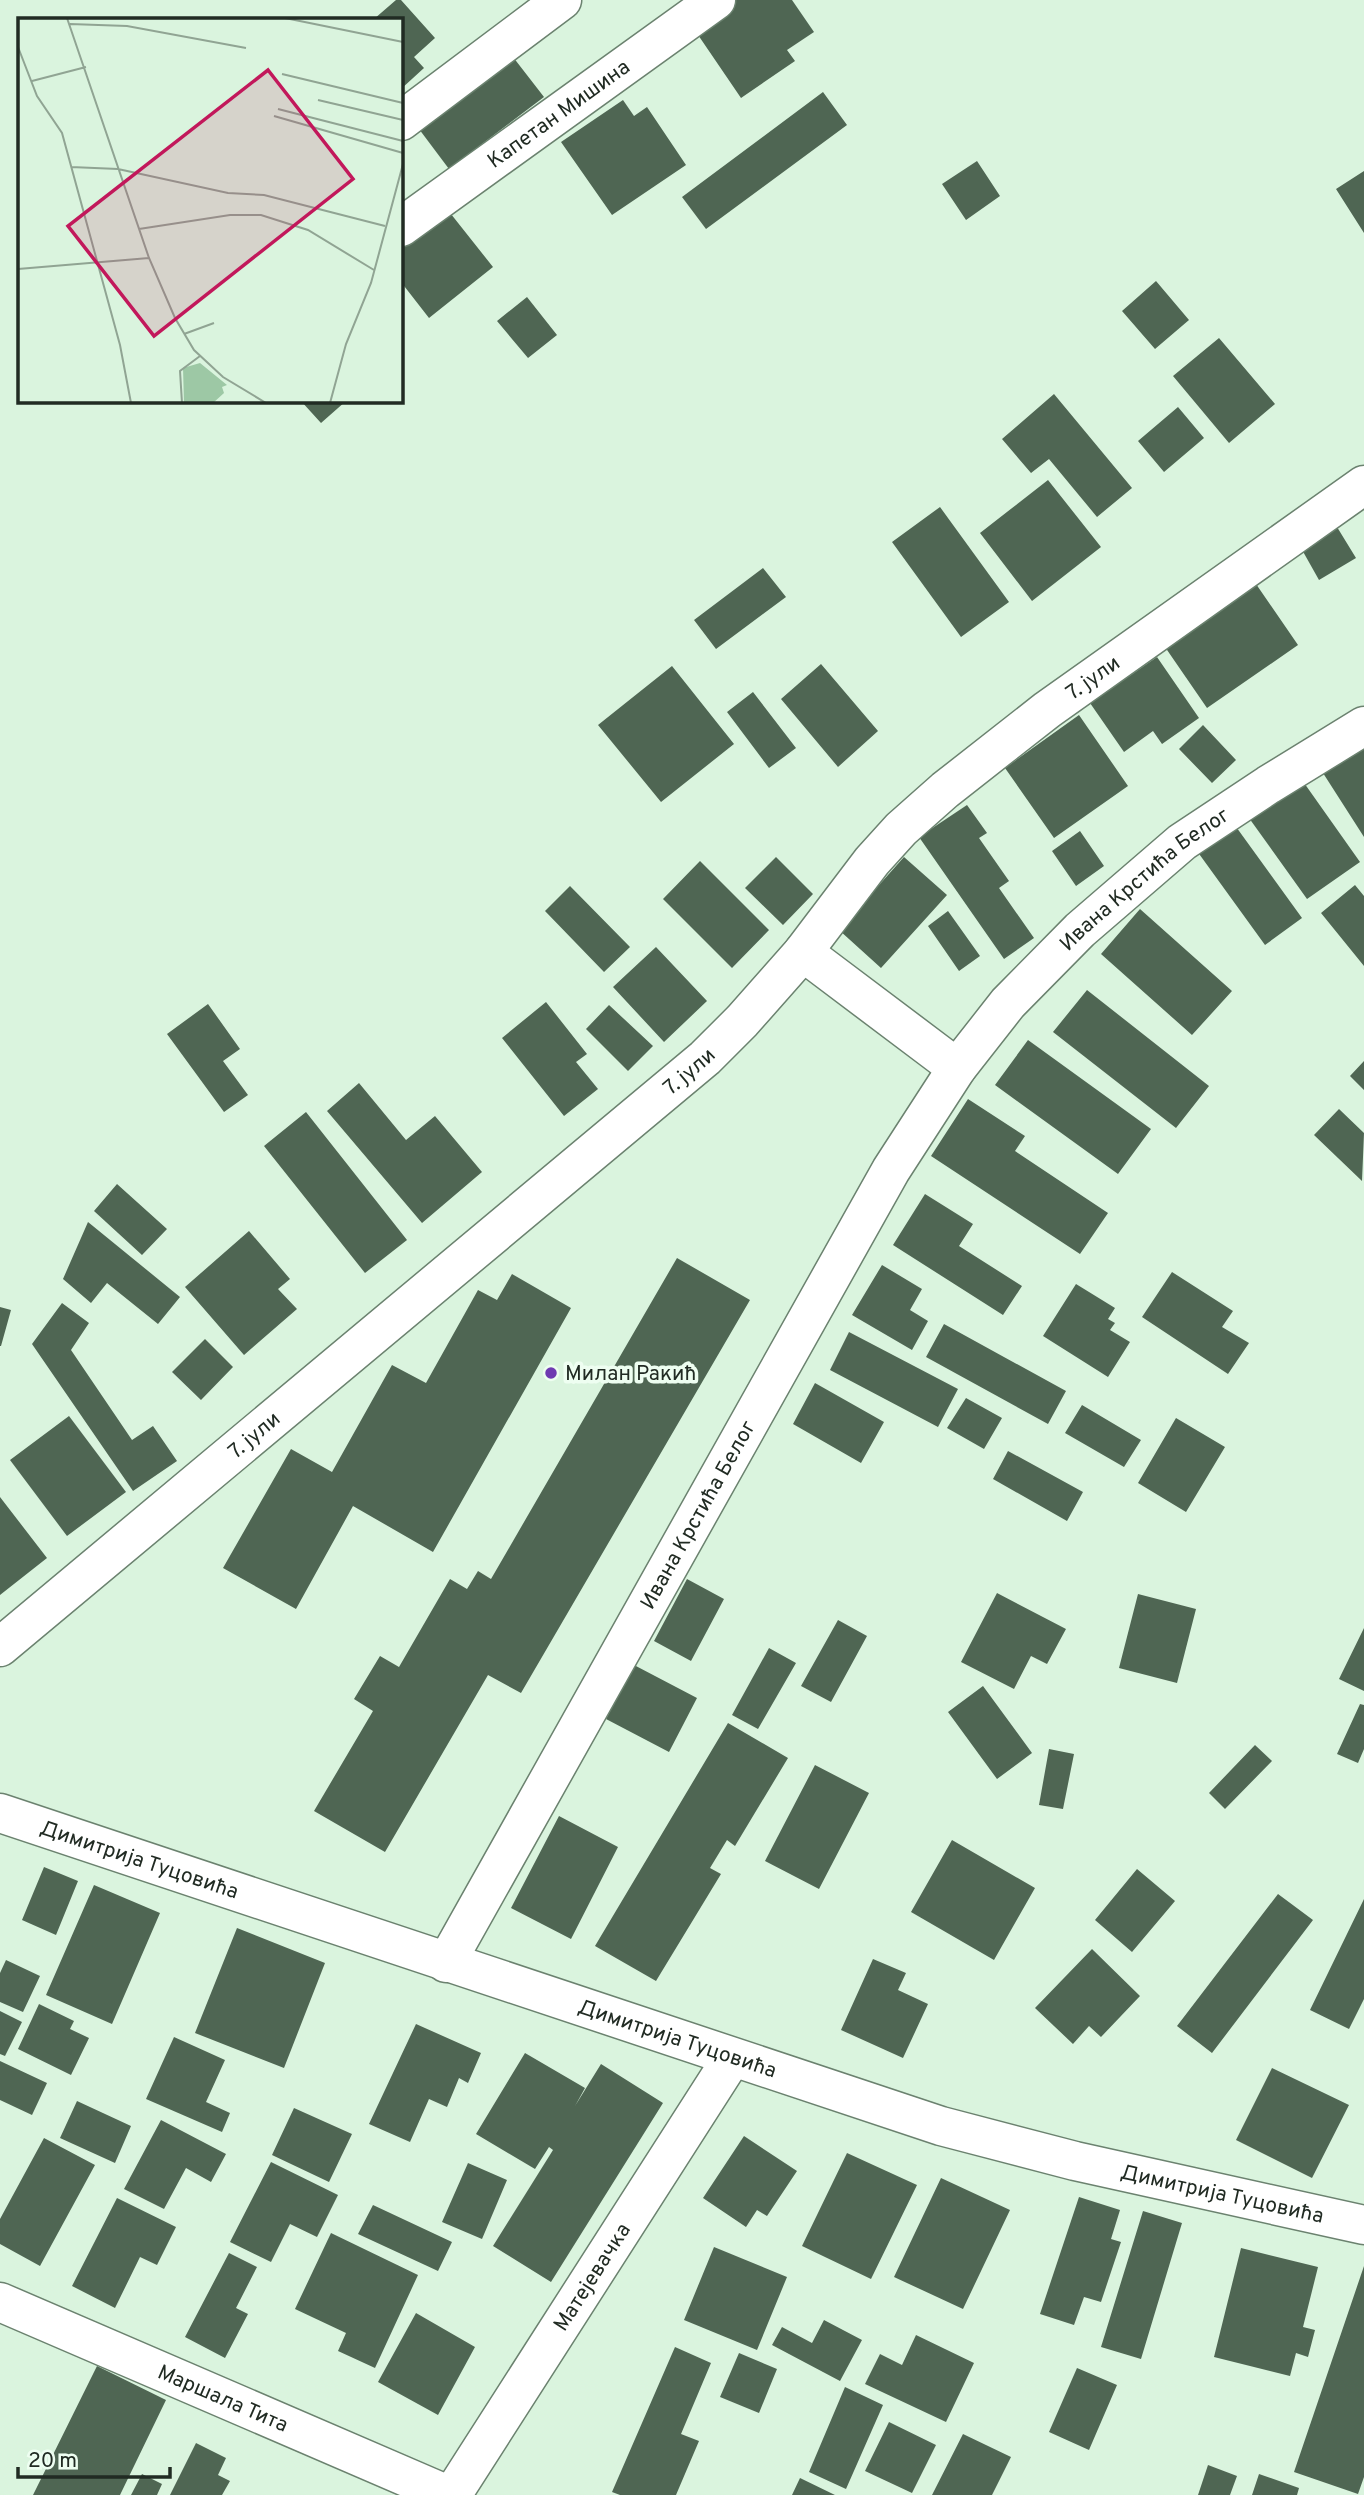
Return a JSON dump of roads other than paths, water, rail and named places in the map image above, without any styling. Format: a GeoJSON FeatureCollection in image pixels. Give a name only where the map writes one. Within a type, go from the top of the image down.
{"type":"FeatureCollection","features":[{"type":"Feature","properties":{"kind":"street"},"geometry":{"type":"LineString","coordinates":[[402,120],[562,0]]}},
{"type":"Feature","properties":{"kind":"street","name":"Капетан Мишина"},"geometry":{"type":"LineString","coordinates":[[402,225],[716,0]]}},
{"type":"Feature","properties":{"kind":"street","name":"7. јули"},"geometry":{"type":"LineString","coordinates":[[0,1647],[705,1058],[803,952],[872,861],[901,829],[945,790],[1048,710],[1364,485]]}},
{"type":"Feature","properties":{"kind":"street","name":"Ивана Крстића Белог"},"geometry":{"type":"LineString","coordinates":[[446,1963],[891,1170],[957,1068],[1008,1003],[1080,930],[1182,842],[1364,726]]}},
{"type":"Feature","properties":{"kind":"street"},"geometry":{"type":"LineString","coordinates":[[803,952],[957,1068]]}},
{"type":"Feature","properties":{"kind":"street","name":"Димитрија Туцовића"},"geometry":{"type":"LineString","coordinates":[[0,1813],[940,2126],[1075,2161],[1364,2225]]}},
{"type":"Feature","properties":{"kind":"street","name":"Матејевачка"},"geometry":{"type":"LineString","coordinates":[[450,2495],[733,2059]]}},
{"type":"Feature","properties":{"kind":"street","name":"Маршала Тита"},"geometry":{"type":"LineString","coordinates":[[0,2302],[450,2495]]}},
{"type":"Feature","properties":{"kind":"place","name":"Милан Ракић"},"geometry":{"type":"Point","coordinates":[551,1373]}}]}
